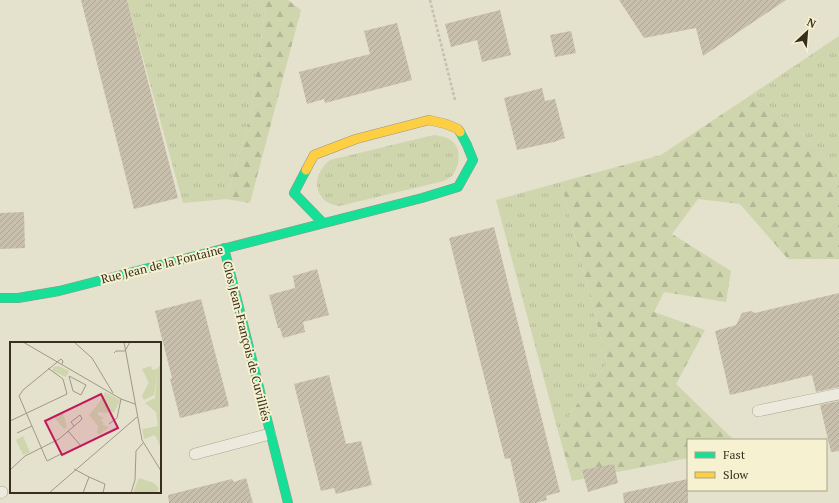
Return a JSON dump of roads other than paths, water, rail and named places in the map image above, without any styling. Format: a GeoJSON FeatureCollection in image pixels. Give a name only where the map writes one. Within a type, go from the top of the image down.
{"type":"FeatureCollection","features":[{"type":"Feature","properties":{"kind":"street","name":"Rue Jean de la Fontaine"},"geometry":{"type":"LineString","coordinates":[[0,298],[18,298],[59,291],[422,198],[458,187],[473,160],[458,129],[446,124],[429,120],[356,139],[314,155],[294,193],[324,223]]}},
{"type":"Feature","properties":{"kind":"street","name":"Clos Jean-François de Cuvilliés"},"geometry":{"type":"LineString","coordinates":[[224,248],[288,503]]}},
{"type":"Feature","properties":{"kind":"lane"},"geometry":{"type":"LineString","coordinates":[[758,412],[839,394]]}},
{"type":"Feature","properties":{"kind":"lane","name":"Clos Jean-François de Cuvilliés"},"geometry":{"type":"LineString","coordinates":[[195,454],[270,434]]}}]}
